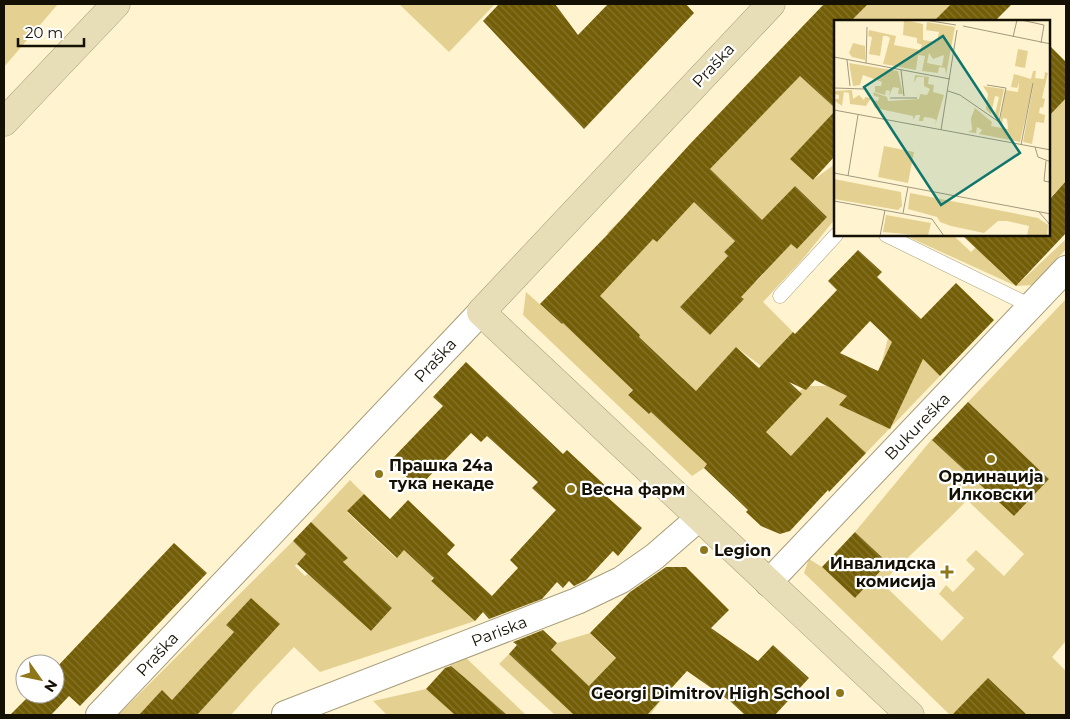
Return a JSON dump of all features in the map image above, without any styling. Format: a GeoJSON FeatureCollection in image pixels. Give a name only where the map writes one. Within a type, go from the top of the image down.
{"type":"FeatureCollection","features":[{"type":"Feature","properties":{"kind":"street"},"geometry":{"type":"LineString","coordinates":[[4,122],[116,4]]}},
{"type":"Feature","properties":{"kind":"street","name":"Praška"},"geometry":{"type":"LineString","coordinates":[[99,715],[771,4]]}},
{"type":"Feature","properties":{"kind":"street","name":"Bukureška"},"geometry":{"type":"LineString","coordinates":[[768,583],[1066,269]]}},
{"type":"Feature","properties":{"kind":"street"},"geometry":{"type":"LineString","coordinates":[[480,312],[910,715]]}},
{"type":"Feature","properties":{"kind":"street","name":"Pariska"},"geometry":{"type":"LineString","coordinates":[[286,715],[577,601],[621,580],[654,557],[699,518]]}},
{"type":"Feature","properties":{"kind":"lane"},"geometry":{"type":"LineString","coordinates":[[780,296],[835,236]]}},
{"type":"Feature","properties":{"kind":"lane"},"geometry":{"type":"LineString","coordinates":[[888,236],[1031,306]]}},
{"type":"Feature","properties":{"kind":"shaded area"},"geometry":{"type":"Polygon","coordinates":[[[4,4],[58,4],[4,67],[4,4]]]}},
{"type":"Feature","properties":{"kind":"shaded area"},"geometry":{"type":"Polygon","coordinates":[[[399,4],[495,4],[449,52],[399,4]]]}},
{"type":"Feature","properties":{"kind":"shaded area"},"geometry":{"type":"Polygon","coordinates":[[[868,4],[951,4],[935,20],[852,20],[868,4]]]}},
{"type":"Feature","properties":{"kind":"shaded area"},"geometry":{"type":"Polygon","coordinates":[[[834,40],[815,89],[834,107],[834,144],[791,159],[813,180],[834,165],[834,220],[802,260],[763,302],[793,332],[761,366],[736,347],[714,372],[737,392],[759,368],[760,389],[797,394],[805,386],[827,386],[855,400],[889,429],[866,453],[791,456],[751,418],[704,468],[692,476],[523,315],[526,292],[562,324],[616,268],[622,273],[634,259],[607,233],[627,214],[657,242],[680,217],[650,189],[660,177],[682,198],[834,40]],[[795,186],[764,219],[797,249],[827,217],[795,186]],[[748,227],[724,252],[756,282],[779,256],[748,227]],[[714,271],[680,307],[710,335],[744,299],[714,271]],[[613,309],[615,362],[640,335],[613,309]],[[651,349],[633,389],[628,395],[649,414],[683,378],[651,349]]]}},
{"type":"Feature","properties":{"kind":"shaded area"},"geometry":{"type":"Polygon","coordinates":[[[1066,97],[1066,181],[1050,198],[1050,115],[1066,97]]]}},
{"type":"Feature","properties":{"kind":"shaded area"},"geometry":{"type":"Polygon","coordinates":[[[1050,198],[1066,213],[1066,232],[1050,220],[1050,198]]]}},
{"type":"Feature","properties":{"kind":"shaded area"},"geometry":{"type":"Polygon","coordinates":[[[906,236],[954,236],[971,252],[985,238],[989,261],[1016,286],[906,236]]]}},
{"type":"Feature","properties":{"kind":"shaded area"},"geometry":{"type":"Polygon","coordinates":[[[1066,239],[1066,249],[1033,285],[1016,286],[1066,239]]]}},
{"type":"Feature","properties":{"kind":"shaded area"},"geometry":{"type":"Polygon","coordinates":[[[1066,299],[1066,641],[1052,657],[1066,671],[1066,715],[950,715],[804,573],[809,559],[822,567],[855,598],[888,563],[855,532],[932,439],[1014,516],[1049,479],[968,402],[1066,299]],[[967,500],[882,583],[942,641],[964,618],[939,594],[946,585],[953,592],[975,569],[966,560],[976,550],[1004,576],[1024,554],[967,500]]]}},
{"type":"Feature","properties":{"kind":"shaded area"},"geometry":{"type":"Polygon","coordinates":[[[888,338],[902,339],[940,376],[891,427],[914,378],[882,362],[888,338]]]}},
{"type":"Feature","properties":{"kind":"shaded area"},"geometry":{"type":"Polygon","coordinates":[[[350,480],[364,494],[347,512],[396,558],[404,550],[439,562],[431,581],[475,621],[320,672],[294,647],[231,715],[197,715],[279,624],[251,598],[226,625],[234,632],[172,700],[162,691],[142,712],[146,715],[118,715],[293,541],[306,554],[295,566],[305,576],[317,565],[329,577],[347,558],[311,522],[350,480]],[[352,571],[331,595],[371,631],[392,608],[352,571]]]}},
{"type":"Feature","properties":{"kind":"shaded area"},"geometry":{"type":"Polygon","coordinates":[[[590,633],[661,700],[650,715],[638,715],[598,677],[589,686],[551,650],[557,643],[590,633]]]}},
{"type":"Feature","properties":{"kind":"shaded area"},"geometry":{"type":"Polygon","coordinates":[[[509,654],[574,715],[555,715],[499,664],[509,654]]]}},
{"type":"Feature","properties":{"kind":"shaded area"},"geometry":{"type":"Polygon","coordinates":[[[463,655],[526,715],[507,715],[449,664],[463,655]]]}},
{"type":"Feature","properties":{"kind":"shaded area"},"geometry":{"type":"Polygon","coordinates":[[[426,689],[455,715],[387,715],[373,701],[426,689]]]}},
{"type":"Feature","properties":{"kind":"building"},"geometry":{"type":"Polygon","coordinates":[[[499,4],[555,4],[578,35],[608,4],[686,4],[694,13],[584,129],[483,21],[499,4]]]}},
{"type":"Feature","properties":{"kind":"building"},"geometry":{"type":"Polygon","coordinates":[[[824,4],[868,4],[852,20],[834,20],[834,107],[800,76],[710,169],[762,220],[795,186],[827,217],[797,249],[791,244],[741,297],[744,299],[710,335],[680,307],[728,256],[724,252],[735,241],[694,202],[657,242],[653,239],[600,296],[640,335],[639,337],[696,391],[736,347],[759,368],[837,290],[828,281],[858,250],[882,272],[877,277],[921,319],[956,283],[994,320],[940,376],[923,359],[890,429],[839,405],[847,396],[815,380],[806,390],[789,382],[802,394],[766,432],[791,456],[827,417],[866,453],[790,531],[780,534],[761,526],[746,512],[748,510],[704,468],[707,464],[651,412],[649,414],[628,395],[633,390],[563,323],[540,304],[608,234],[690,144],[824,4]],[[870,321],[840,353],[878,371],[892,342],[870,321]]]}},
{"type":"Feature","properties":{"kind":"building"},"geometry":{"type":"Polygon","coordinates":[[[951,4],[1012,4],[996,20],[935,20],[951,4]]]}},
{"type":"Feature","properties":{"kind":"building"},"geometry":{"type":"Polygon","coordinates":[[[1050,46],[1066,62],[1066,98],[1050,115],[1050,46]]]}},
{"type":"Feature","properties":{"kind":"building"},"geometry":{"type":"Polygon","coordinates":[[[834,112],[834,157],[813,180],[790,159],[834,112]]]}},
{"type":"Feature","properties":{"kind":"building"},"geometry":{"type":"Polygon","coordinates":[[[1066,181],[1066,233],[1016,286],[963,236],[1050,236],[1050,199],[1066,181]]]}},
{"type":"Feature","properties":{"kind":"building"},"geometry":{"type":"Polygon","coordinates":[[[466,362],[563,454],[567,450],[610,490],[605,495],[642,528],[618,556],[613,551],[586,580],[574,586],[569,581],[563,588],[557,582],[542,599],[489,619],[483,612],[475,621],[431,581],[434,578],[404,550],[397,558],[347,511],[364,494],[390,519],[408,500],[455,545],[447,554],[492,596],[518,568],[510,560],[556,510],[532,488],[538,482],[487,436],[481,442],[471,433],[418,488],[390,461],[443,406],[433,397],[466,362]]]}},
{"type":"Feature","properties":{"kind":"building","name":"Ординација Илковски"},"geometry":{"type":"Polygon","coordinates":[[[968,402],[1049,479],[1014,516],[932,440],[968,402]]]}},
{"type":"Feature","properties":{"kind":"building"},"geometry":{"type":"Polygon","coordinates":[[[311,522],[348,558],[343,562],[392,608],[371,631],[297,564],[306,554],[293,541],[311,522]]]}},
{"type":"Feature","properties":{"kind":"building"},"geometry":{"type":"Polygon","coordinates":[[[855,532],[888,563],[855,598],[822,567],[855,532]]]}},
{"type":"Feature","properties":{"kind":"building"},"geometry":{"type":"Polygon","coordinates":[[[174,543],[207,573],[80,706],[69,696],[65,700],[65,658],[174,543]]]}},
{"type":"Feature","properties":{"kind":"building"},"geometry":{"type":"Polygon","coordinates":[[[666,567],[686,567],[729,610],[711,628],[758,661],[773,645],[809,678],[775,715],[745,715],[730,701],[687,671],[647,715],[574,715],[509,654],[517,645],[513,642],[543,630],[557,643],[551,650],[589,686],[616,658],[590,633],[630,592],[666,567]]]}},
{"type":"Feature","properties":{"kind":"building"},"geometry":{"type":"Polygon","coordinates":[[[251,598],[280,624],[197,715],[139,715],[162,690],[172,700],[234,632],[226,625],[251,598]]]}},
{"type":"Feature","properties":{"kind":"building"},"geometry":{"type":"Polygon","coordinates":[[[451,666],[507,715],[455,715],[426,689],[445,668],[451,666]]]}},
{"type":"Feature","properties":{"kind":"building"},"geometry":{"type":"Polygon","coordinates":[[[988,678],[1027,715],[952,715],[988,678]]]}},
{"type":"Feature","properties":{"kind":"building"},"geometry":{"type":"Polygon","coordinates":[[[21,704],[61,704],[51,715],[10,715],[21,704]]]}},
{"type":"Feature","properties":{"kind":"place","name":"Ординација Илковски"},"geometry":{"type":"Point","coordinates":[991,459]}},
{"type":"Feature","properties":{"kind":"place","name":"Прашка 24а тука некаде"},"geometry":{"type":"Point","coordinates":[379,474]}},
{"type":"Feature","properties":{"kind":"place","name":"Весна фарм"},"geometry":{"type":"Point","coordinates":[571,489]}},
{"type":"Feature","properties":{"kind":"place","name":"Legion"},"geometry":{"type":"Point","coordinates":[704,550]}},
{"type":"Feature","properties":{"kind":"place","name":"Инвалидска комисија"},"geometry":{"type":"Point","coordinates":[947,572]}},
{"type":"Feature","properties":{"kind":"place","name":"Georgi Dimitrov High School"},"geometry":{"type":"Point","coordinates":[840,693]}}]}
